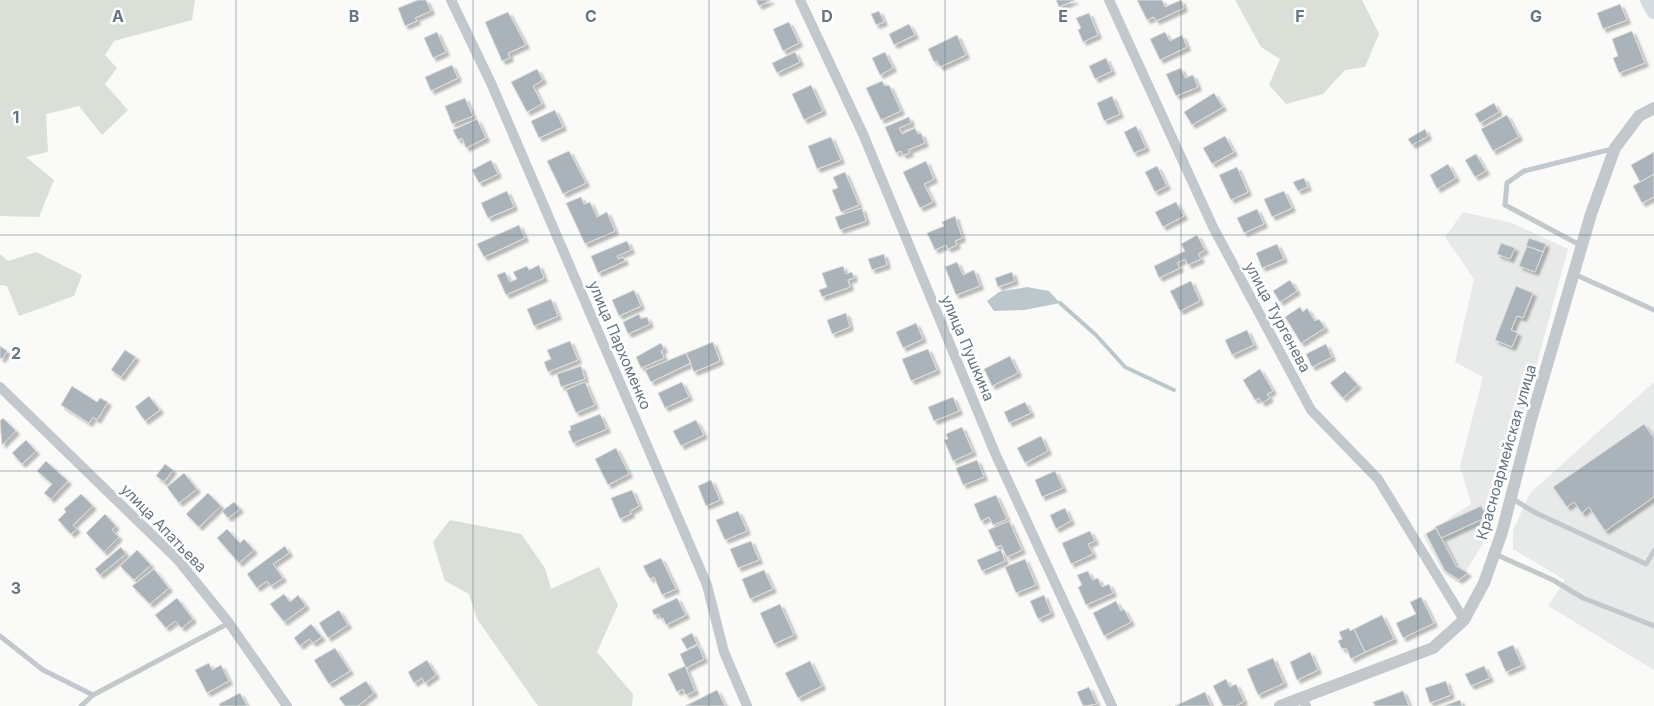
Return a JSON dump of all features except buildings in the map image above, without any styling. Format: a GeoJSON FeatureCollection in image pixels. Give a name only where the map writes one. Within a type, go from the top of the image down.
{"type":"FeatureCollection","features":[{"type":"Feature","properties":{"kind":"main road"},"geometry":{"type":"LineString","coordinates":[[1648,0],[1654,11]]}},
{"type":"Feature","properties":{"kind":"street","name":"улица Пархоменко"},"geometry":{"type":"LineString","coordinates":[[451,0],[491,83],[707,585],[724,652],[747,706]]}},
{"type":"Feature","properties":{"kind":"street","name":"улица Пушкина"},"geometry":{"type":"LineString","coordinates":[[800,0],[863,134],[996,452],[1112,706]]}},
{"type":"Feature","properties":{"kind":"street","name":"улица Тургенева"},"geometry":{"type":"LineString","coordinates":[[1109,0],[1213,227],[1311,410],[1378,479],[1464,620]]}},
{"type":"Feature","properties":{"kind":"street","name":"Красноармейская улица"},"geometry":{"type":"LineString","coordinates":[[1280,706],[1304,701],[1433,648],[1464,620],[1484,583],[1494,554],[1582,246],[1615,148],[1639,116],[1654,108]]}},
{"type":"Feature","properties":{"kind":"street","name":"улица Апатьева"},"geometry":{"type":"LineString","coordinates":[[0,388],[178,560],[229,622],[287,706]]}},
{"type":"Feature","properties":{"kind":"lane"},"geometry":{"type":"LineString","coordinates":[[1582,246],[1505,205],[1507,183],[1524,171],[1615,148]]}},
{"type":"Feature","properties":{"kind":"lane"},"geometry":{"type":"LineString","coordinates":[[1574,274],[1654,310]]}},
{"type":"Feature","properties":{"kind":"lane"},"geometry":{"type":"LineString","coordinates":[[1511,498],[1536,512],[1646,564],[1654,551]]}},
{"type":"Feature","properties":{"kind":"lane"},"geometry":{"type":"LineString","coordinates":[[1494,554],[1553,580],[1584,598],[1654,626]]}},
{"type":"Feature","properties":{"kind":"lane"},"geometry":{"type":"LineString","coordinates":[[81,706],[93,695],[229,622]]}},
{"type":"Feature","properties":{"kind":"lane"},"geometry":{"type":"LineString","coordinates":[[0,636],[43,670],[93,695]]}},
{"type":"Feature","properties":{"kind":"shaded area"},"geometry":{"type":"Polygon","coordinates":[[[0,0],[195,0],[192,20],[114,41],[105,55],[117,68],[105,84],[128,110],[102,135],[79,106],[46,114],[48,152],[26,157],[54,180],[39,217],[0,216],[0,0]]]}},
{"type":"Feature","properties":{"kind":"shaded area"},"geometry":{"type":"Polygon","coordinates":[[[1235,0],[1362,0],[1379,34],[1365,67],[1345,70],[1323,94],[1286,104],[1269,85],[1280,59],[1261,47],[1235,0]]]}},
{"type":"Feature","properties":{"kind":"shaded area"},"geometry":{"type":"Polygon","coordinates":[[[1463,212],[1512,223],[1568,249],[1492,529],[1463,576],[1444,574],[1423,535],[1471,504],[1460,466],[1483,377],[1455,362],[1474,279],[1445,237],[1463,212]]]}},
{"type":"Feature","properties":{"kind":"shaded area"},"geometry":{"type":"Polygon","coordinates":[[[36,252],[82,275],[74,296],[19,316],[7,286],[0,285],[0,254],[8,261],[36,252]]]}},
{"type":"Feature","properties":{"kind":"shaded area"},"geometry":{"type":"Polygon","coordinates":[[[1027,287],[1049,291],[1060,303],[1024,310],[994,311],[987,301],[999,292],[1027,287]]]}},
{"type":"Feature","properties":{"kind":"shaded area"},"geometry":{"type":"Polygon","coordinates":[[[1654,382],[1654,670],[1548,606],[1565,580],[1513,549],[1513,530],[1530,493],[1654,382]]]}},
{"type":"Feature","properties":{"kind":"shaded area"},"geometry":{"type":"Polygon","coordinates":[[[450,520],[521,534],[545,568],[551,589],[599,567],[618,605],[597,652],[633,694],[632,706],[538,706],[477,619],[469,594],[445,581],[433,542],[450,520]]]}},
{"type":"Feature","properties":{"kind":"waterway"},"geometry":{"type":"LineString","coordinates":[[1060,303],[1096,335],[1125,367],[1174,390]]}}]}
